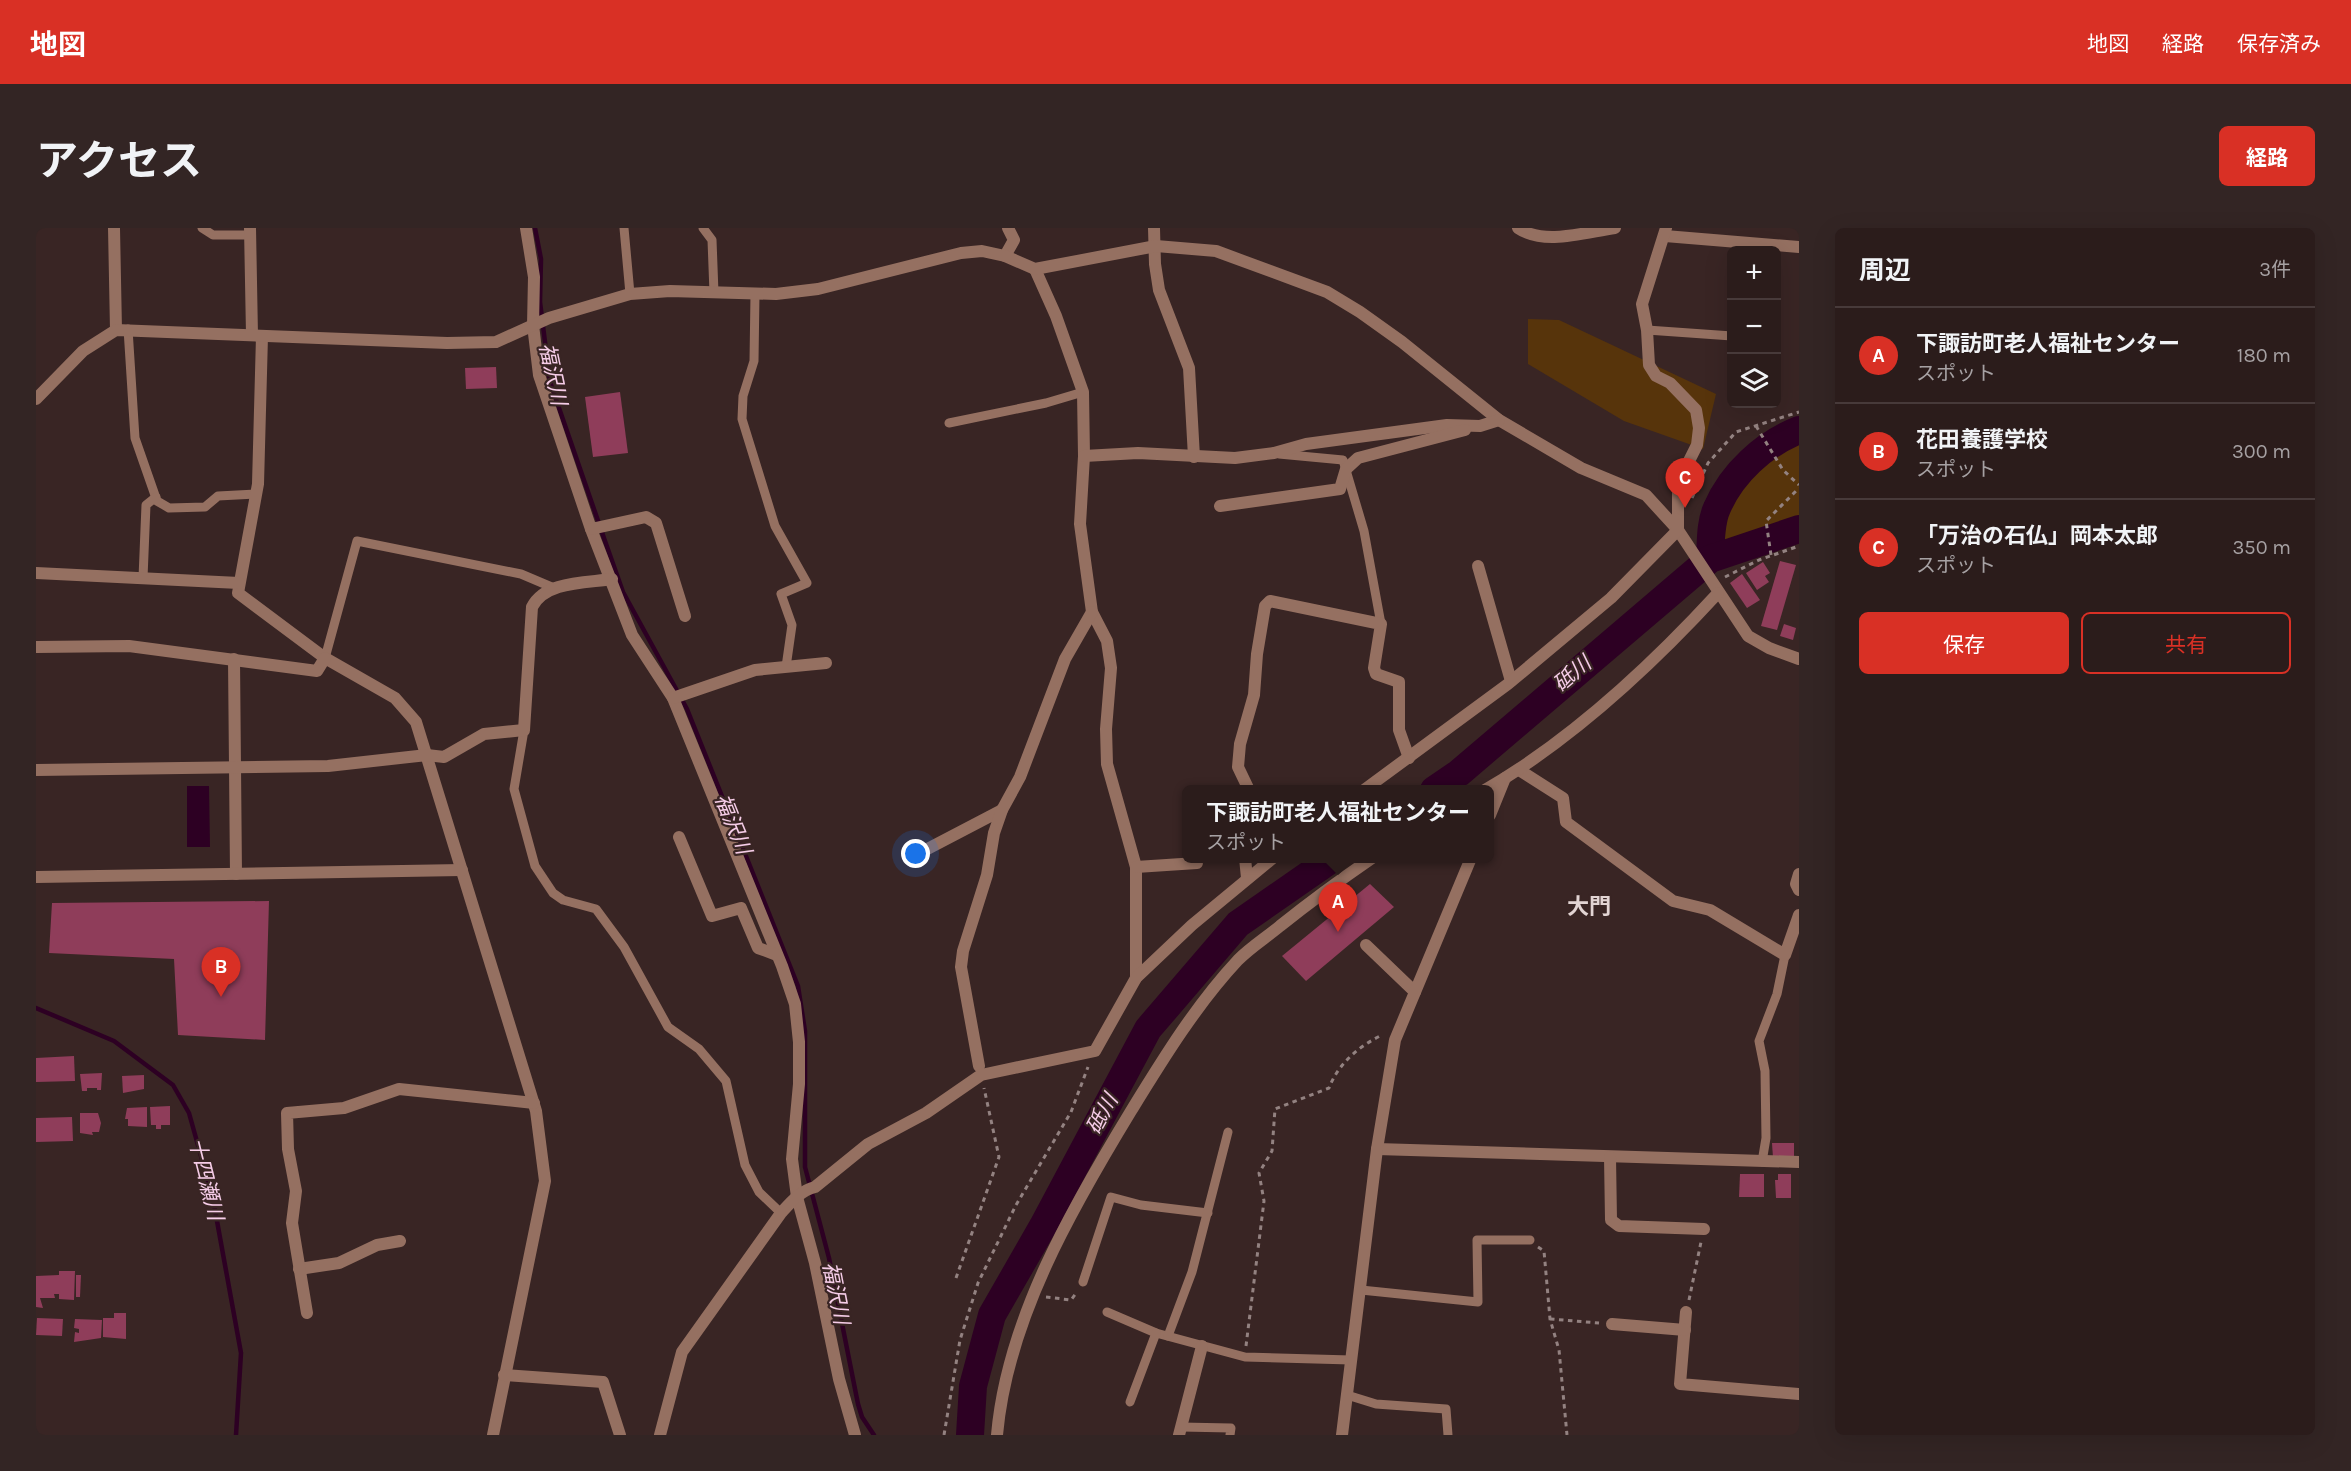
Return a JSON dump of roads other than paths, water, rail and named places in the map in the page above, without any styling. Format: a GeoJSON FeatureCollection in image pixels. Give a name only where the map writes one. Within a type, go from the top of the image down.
{"type":"FeatureCollection","features":[{"type":"Feature","properties":{"kind":"street"},"geometry":{"type":"LineString","coordinates":[[114,228],[122,330]]}},
{"type":"Feature","properties":{"kind":"street"},"geometry":{"type":"LineString","coordinates":[[526,228],[534,277],[533,326],[538,375],[591,529],[633,635],[672,698],[795,1004],[799,1042],[799,1084],[792,1159],[806,1191],[815,1263],[839,1379],[852,1416],[855,1435]]}},
{"type":"Feature","properties":{"kind":"street"},"geometry":{"type":"LineString","coordinates":[[1005,256],[1014,240],[1008,228]]}},
{"type":"Feature","properties":{"kind":"street"},"geometry":{"type":"LineString","coordinates":[[1154,228],[1159,290],[1189,368],[1194,457]]}},
{"type":"Feature","properties":{"kind":"street"},"geometry":{"type":"LineString","coordinates":[[1518,228],[1523,232],[1554,237],[1615,228]]}},
{"type":"Feature","properties":{"kind":"street"},"geometry":{"type":"LineString","coordinates":[[250,231],[257,336],[256,494],[238,593],[325,658],[395,698],[416,722],[534,1103],[545,1181],[493,1435]]}},
{"type":"Feature","properties":{"kind":"street"},"geometry":{"type":"LineString","coordinates":[[1370,785],[1511,681],[1611,598],[1680,533],[1678,483],[1697,445],[1699,428],[1696,410],[1670,383],[1656,376],[1649,364],[1647,330],[1642,304],[1665,232],[1760,246]]}},
{"type":"Feature","properties":{"kind":"street"},"geometry":{"type":"LineString","coordinates":[[36,399],[83,351],[122,330],[447,343],[496,342],[549,318],[630,294],[670,291],[755,294],[818,289],[961,253],[982,251],[1005,256],[1035,269],[1156,246],[1216,251],[1327,292],[1402,342],[1499,420],[1581,468],[1646,495],[1680,533],[1748,636],[1769,648],[1799,659]]}},
{"type":"Feature","properties":{"kind":"street"},"geometry":{"type":"LineString","coordinates":[[1781,248],[1799,247]]}},
{"type":"Feature","properties":{"kind":"street"},"geometry":{"type":"LineString","coordinates":[[1035,269],[1056,316],[1083,392],[1084,456],[1080,524],[1092,612],[1107,641],[1111,668],[1106,729],[1107,764],[1136,867],[1136,978]]}},
{"type":"Feature","properties":{"kind":"street"},"geometry":{"type":"LineString","coordinates":[[1220,506],[1340,489],[1346,469],[1358,458],[1499,420]]}},
{"type":"Feature","properties":{"kind":"street"},"geometry":{"type":"LineString","coordinates":[[1084,456],[1138,453],[1235,458],[1274,453],[1306,444],[1447,425],[1480,426]]}},
{"type":"Feature","properties":{"kind":"street"},"geometry":{"type":"LineString","coordinates":[[591,529],[646,517],[656,523],[685,616]]}},
{"type":"Feature","properties":{"kind":"street"},"geometry":{"type":"LineString","coordinates":[[1478,566],[1511,681]]}},
{"type":"Feature","properties":{"kind":"street"},"geometry":{"type":"LineString","coordinates":[[36,573],[239,583]]}},
{"type":"Feature","properties":{"kind":"street"},"geometry":{"type":"LineString","coordinates":[[36,770],[328,766],[427,755],[444,757],[484,734],[524,730],[532,607],[537,597],[554,588],[612,579]]}},
{"type":"Feature","properties":{"kind":"street"},"geometry":{"type":"LineString","coordinates":[[1492,785],[1520,770],[1648,668],[1715,586]]}},
{"type":"Feature","properties":{"kind":"street"},"geometry":{"type":"LineString","coordinates":[[1247,785],[1238,767],[1240,744],[1254,695],[1257,654],[1265,606],[1270,601],[1381,624],[1374,668],[1376,674],[1399,682],[1399,730],[1409,758]]}},
{"type":"Feature","properties":{"kind":"street"},"geometry":{"type":"LineString","coordinates":[[980,1070],[962,967],[963,951],[987,875],[994,832],[1002,810],[1020,777],[1065,659],[1092,612]]}},
{"type":"Feature","properties":{"kind":"street"},"geometry":{"type":"LineString","coordinates":[[36,647],[129,646],[317,671],[325,658]]}},
{"type":"Feature","properties":{"kind":"street"},"geometry":{"type":"LineString","coordinates":[[234,659],[237,768],[236,874]]}},
{"type":"Feature","properties":{"kind":"street"},"geometry":{"type":"LineString","coordinates":[[672,698],[755,670],[826,663]]}},
{"type":"Feature","properties":{"kind":"street"},"geometry":{"type":"LineString","coordinates":[[1520,770],[1563,798],[1566,822],[1673,901],[1710,910],[1785,955],[1799,915]]}},
{"type":"Feature","properties":{"kind":"street"},"geometry":{"type":"LineString","coordinates":[[1494,804],[1505,778]]}},
{"type":"Feature","properties":{"kind":"street"},"geometry":{"type":"LineString","coordinates":[[912,856],[1002,810]]}},
{"type":"Feature","properties":{"kind":"street"},"geometry":{"type":"LineString","coordinates":[[679,837],[712,916],[741,908],[758,948],[777,955]]}},
{"type":"Feature","properties":{"kind":"street"},"geometry":{"type":"LineString","coordinates":[[1136,867],[1197,863]]}},
{"type":"Feature","properties":{"kind":"street"},"geometry":{"type":"LineString","coordinates":[[1246,863],[1247,878]]}},
{"type":"Feature","properties":{"kind":"street"},"geometry":{"type":"LineString","coordinates":[[660,1435],[682,1352],[781,1213],[868,1144],[926,1113],[980,1070],[1095,1051],[1136,978],[1192,925],[1266,863]]}},
{"type":"Feature","properties":{"kind":"street"},"geometry":{"type":"LineString","coordinates":[[997,1435],[1004,1379],[1052,1254],[1090,1179],[1167,1053],[1213,989],[1240,958],[1325,891],[1365,863]]}},
{"type":"Feature","properties":{"kind":"street"},"geometry":{"type":"LineString","coordinates":[[1342,1435],[1377,1149],[1395,1040],[1469,863]]}},
{"type":"Feature","properties":{"kind":"street"},"geometry":{"type":"LineString","coordinates":[[36,877],[462,870]]}},
{"type":"Feature","properties":{"kind":"street"},"geometry":{"type":"LineString","coordinates":[[1799,874],[1796,884],[1799,890]]}},
{"type":"Feature","properties":{"kind":"street"},"geometry":{"type":"LineString","coordinates":[[1366,945],[1415,992]]}},
{"type":"Feature","properties":{"kind":"street"},"geometry":{"type":"LineString","coordinates":[[307,1313],[292,1223],[296,1191],[288,1149],[287,1113],[344,1108],[399,1089],[534,1103]]}},
{"type":"Feature","properties":{"kind":"street"},"geometry":{"type":"LineString","coordinates":[[1377,1149],[1799,1162]]}},
{"type":"Feature","properties":{"kind":"street"},"geometry":{"type":"LineString","coordinates":[[1610,1157],[1611,1220],[1619,1226],[1704,1229]]}},
{"type":"Feature","properties":{"kind":"street"},"geometry":{"type":"LineString","coordinates":[[299,1269],[339,1263],[377,1245],[400,1241]]}},
{"type":"Feature","properties":{"kind":"street"},"geometry":{"type":"LineString","coordinates":[[1686,1312],[1680,1384],[1799,1394]]}},
{"type":"Feature","properties":{"kind":"street"},"geometry":{"type":"LineString","coordinates":[[1612,1324],[1685,1330]]}},
{"type":"Feature","properties":{"kind":"street"},"geometry":{"type":"LineString","coordinates":[[1180,1431],[1202,1346]]}},
{"type":"Feature","properties":{"kind":"street"},"geometry":{"type":"LineString","coordinates":[[504,1376],[603,1382],[620,1435]]}},
{"type":"Feature","properties":{"kind":"street"},"geometry":{"type":"LineString","coordinates":[[852,1416],[865,1435]]}},
{"type":"Feature","properties":{"kind":"lane"},"geometry":{"type":"LineString","coordinates":[[202,228],[213,235],[250,231]]}},
{"type":"Feature","properties":{"kind":"lane"},"geometry":{"type":"LineString","coordinates":[[624,228],[630,294]]}},
{"type":"Feature","properties":{"kind":"lane"},"geometry":{"type":"LineString","coordinates":[[703,228],[712,240],[714,293]]}},
{"type":"Feature","properties":{"kind":"lane"},"geometry":{"type":"LineString","coordinates":[[755,294],[754,361],[743,396],[742,419],[775,526],[807,583],[781,594],[792,625],[786,667]]}},
{"type":"Feature","properties":{"kind":"lane"},"geometry":{"type":"LineString","coordinates":[[122,330],[135,438],[156,497],[169,508],[206,507],[218,496],[256,494]]}},
{"type":"Feature","properties":{"kind":"lane"},"geometry":{"type":"LineString","coordinates":[[1647,330],[1727,336]]}},
{"type":"Feature","properties":{"kind":"lane"},"geometry":{"type":"LineString","coordinates":[[950,423],[1046,403],[1083,392]]}},
{"type":"Feature","properties":{"kind":"lane"},"geometry":{"type":"LineString","coordinates":[[1274,453],[1343,460],[1365,531],[1381,624]]}},
{"type":"Feature","properties":{"kind":"lane"},"geometry":{"type":"LineString","coordinates":[[143,578],[146,505],[156,497]]}},
{"type":"Feature","properties":{"kind":"lane"},"geometry":{"type":"LineString","coordinates":[[325,658],[357,541],[521,574],[554,588]]}},
{"type":"Feature","properties":{"kind":"lane"},"geometry":{"type":"LineString","coordinates":[[524,730],[514,789],[535,866],[553,893],[563,900],[596,909],[624,948],[668,1027],[699,1049],[726,1081],[746,1165],[759,1192],[781,1213]]}},
{"type":"Feature","properties":{"kind":"lane"},"geometry":{"type":"LineString","coordinates":[[1762,1162],[1766,1138],[1765,1071],[1759,1041],[1777,994],[1785,955]]}},
{"type":"Feature","properties":{"kind":"lane"},"geometry":{"type":"LineString","coordinates":[[1168,1336],[1192,1272],[1227,1132]]}},
{"type":"Feature","properties":{"kind":"lane"},"geometry":{"type":"LineString","coordinates":[[1083,1282],[1111,1197],[1142,1205],[1208,1213]]}},
{"type":"Feature","properties":{"kind":"lane"},"geometry":{"type":"LineString","coordinates":[[1361,1290],[1478,1302],[1477,1240],[1530,1240]]}},
{"type":"Feature","properties":{"kind":"lane"},"geometry":{"type":"LineString","coordinates":[[1107,1312],[1156,1333],[1245,1357],[1351,1360]]}},
{"type":"Feature","properties":{"kind":"lane"},"geometry":{"type":"LineString","coordinates":[[1130,1402],[1156,1333]]}},
{"type":"Feature","properties":{"kind":"lane"},"geometry":{"type":"LineString","coordinates":[[1347,1395],[1376,1404],[1446,1409],[1448,1435]]}},
{"type":"Feature","properties":{"kind":"lane"},"geometry":{"type":"LineString","coordinates":[[1180,1431],[1231,1428],[1230,1435]]}},
{"type":"Feature","properties":{"kind":"waterway","name":"福沢川"},"geometry":{"type":"LineString","coordinates":[[535,228],[541,259],[540,302],[550,382],[605,541],[623,592],[687,709],[798,986],[805,1031],[805,1167],[829,1258],[858,1404],[862,1417],[874,1435]]}},
{"type":"Feature","properties":{"kind":"waterway","name":"砥川"},"geometry":{"type":"LineString","coordinates":[[1710,559],[1713,520],[1723,495],[1731,483],[1750,461],[1774,443],[1799,430]]}},
{"type":"Feature","properties":{"kind":"waterway","name":"砥川"},"geometry":{"type":"LineString","coordinates":[[1441,785],[1459,773],[1710,559],[1799,529]]}},
{"type":"Feature","properties":{"kind":"waterway","name":"砥川"},"geometry":{"type":"LineString","coordinates":[[970,1435],[973,1386],[992,1315],[1043,1226],[1148,1029],[1238,924],[1326,863]]}},
{"type":"Feature","properties":{"kind":"waterway","name":"十四瀬川"},"geometry":{"type":"LineString","coordinates":[[36,1008],[114,1041],[173,1085],[189,1113],[213,1199],[241,1353],[236,1435]]}},
{"type":"Feature","properties":{"kind":"place","name":"「万治の石仏」岡本太郎"},"geometry":{"type":"Point","coordinates":[1685,508]}},
{"type":"Feature","properties":{"kind":"place","name":"下諏訪町老人福祉センター"},"geometry":{"type":"Point","coordinates":[1338,932]}},
{"type":"Feature","properties":{"kind":"place","name":"花田養護学校"},"geometry":{"type":"Point","coordinates":[221,997]}},
{"type":"Feature","properties":{"kind":"district","name":"大門"},"geometry":{"type":"Point","coordinates":[1589,906]}}]}
